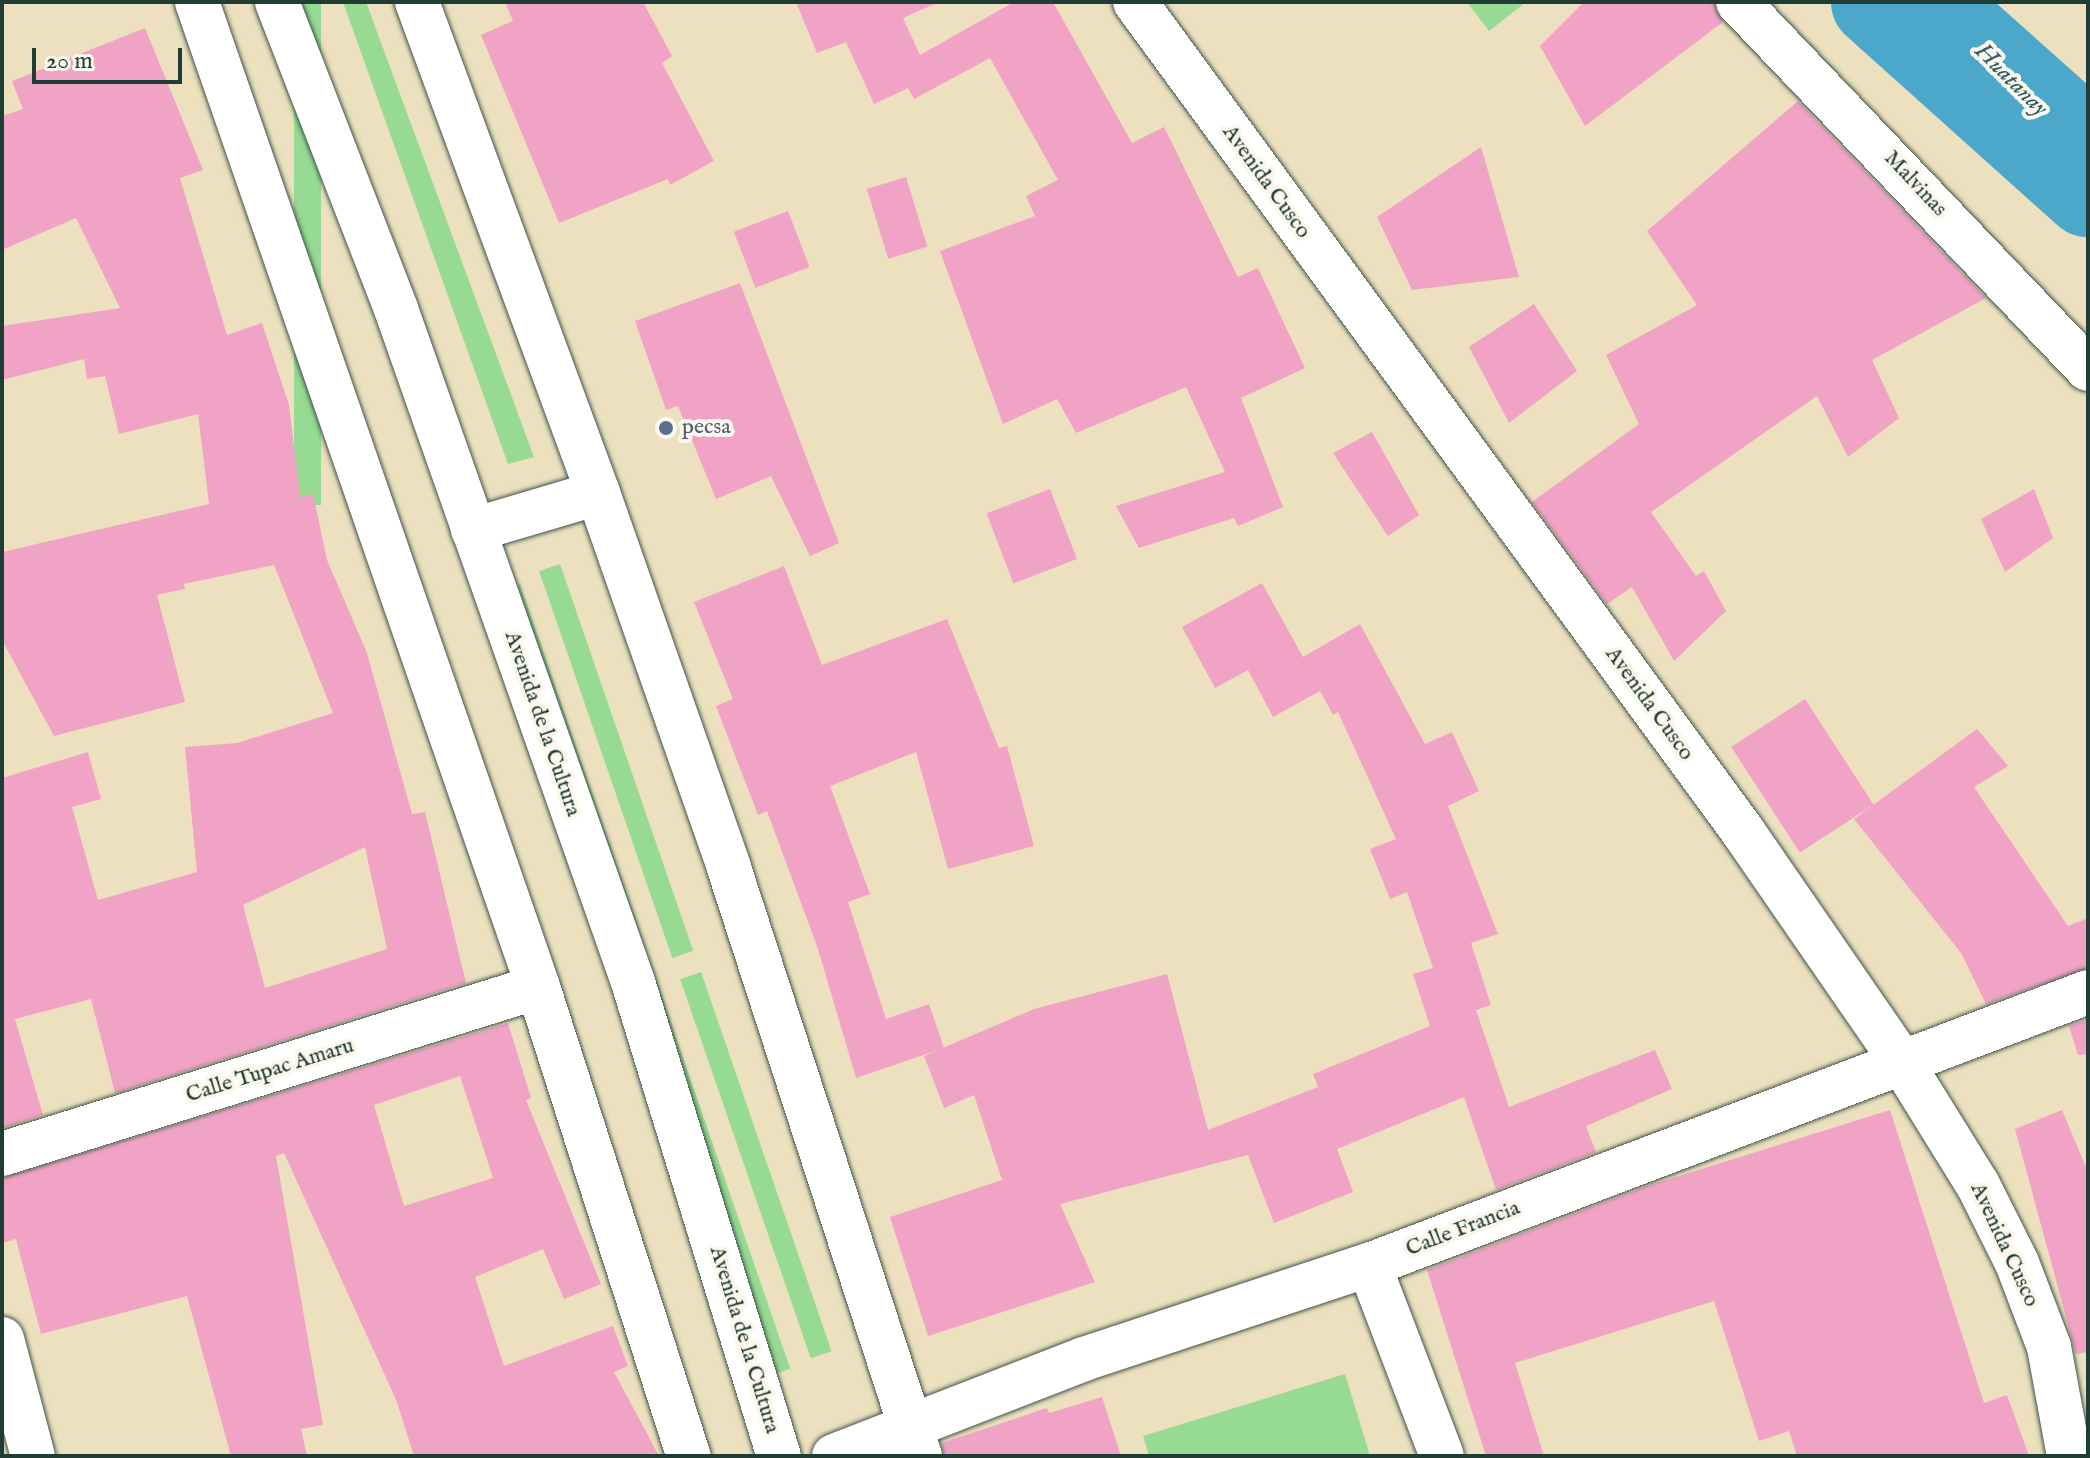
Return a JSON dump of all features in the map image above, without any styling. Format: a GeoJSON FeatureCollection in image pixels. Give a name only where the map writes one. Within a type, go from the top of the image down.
{"type":"FeatureCollection","features":[{"type":"Feature","properties":{"kind":"main road"},"geometry":{"type":"LineString","coordinates":[[197,2],[538,987],[689,1456]]}},
{"type":"Feature","properties":{"kind":"main road","name":"Avenida de la Cultura"},"geometry":{"type":"LineString","coordinates":[[277,2],[396,309],[633,982],[779,1456]]}},
{"type":"Feature","properties":{"kind":"main road"},"geometry":{"type":"LineString","coordinates":[[417,2],[598,493],[729,868],[916,1441]]}},
{"type":"Feature","properties":{"kind":"main road","name":"Avenida Cusco"},"geometry":{"type":"LineString","coordinates":[[1135,2],[1744,833],[1901,1061],[1978,1185],[2017,1263],[2049,1347],[2069,1456]]}},
{"type":"Feature","properties":{"kind":"main road","name":"Malvinas"},"geometry":{"type":"LineString","coordinates":[[1738,2],[2088,369]]}},
{"type":"Feature","properties":{"kind":"main road"},"geometry":{"type":"LineString","coordinates":[[473,530],[598,493]]}},
{"type":"Feature","properties":{"kind":"main road","name":"Calle Tupac Amaru"},"geometry":{"type":"LineString","coordinates":[[2,1154],[538,987]]}},
{"type":"Feature","properties":{"kind":"main road","name":"Calle Francia"},"geometry":{"type":"LineString","coordinates":[[834,1456],[916,1441],[1070,1364],[1369,1265],[2088,992]]}},
{"type":"Feature","properties":{"kind":"main road"},"geometry":{"type":"LineString","coordinates":[[1369,1265],[1442,1456]]}},
{"type":"Feature","properties":{"kind":"main road"},"geometry":{"type":"LineString","coordinates":[[2,1339],[33,1456]]}},
{"type":"Feature","properties":{"kind":"green space"},"geometry":{"type":"Polygon","coordinates":[[[294,2],[321,2],[321,505],[294,505],[294,2]]]}},
{"type":"Feature","properties":{"kind":"green space"},"geometry":{"type":"Polygon","coordinates":[[[343,2],[366,2],[534,457],[508,464],[343,2]]]}},
{"type":"Feature","properties":{"kind":"green space"},"geometry":{"type":"Polygon","coordinates":[[[1467,2],[1526,2],[1489,31],[1467,2]]]}},
{"type":"Feature","properties":{"kind":"green space"},"geometry":{"type":"Polygon","coordinates":[[[560,564],[693,951],[672,958],[539,571],[560,564]]]}},
{"type":"Feature","properties":{"kind":"green space"},"geometry":{"type":"Polygon","coordinates":[[[520,584],[790,1369],[768,1377],[497,592],[520,584]]]}},
{"type":"Feature","properties":{"kind":"green space"},"geometry":{"type":"Polygon","coordinates":[[[701,972],[832,1351],[811,1358],[680,979],[701,972]]]}},
{"type":"Feature","properties":{"kind":"green space"},"geometry":{"type":"Polygon","coordinates":[[[1345,1374],[1370,1456],[1149,1456],[1143,1436],[1345,1374]]]}},
{"type":"Feature","properties":{"kind":"water","name":"Huatanay"},"geometry":{"type":"Polygon","coordinates":[[[1876,2],[1995,2],[2088,85],[2088,192],[1876,2]]]}},
{"type":"Feature","properties":{"kind":"building"},"geometry":{"type":"Polygon","coordinates":[[[505,2],[643,2],[672,56],[662,63],[714,161],[670,185],[668,179],[559,223],[481,35],[513,21],[505,2]]]}},
{"type":"Feature","properties":{"kind":"building"},"geometry":{"type":"Polygon","coordinates":[[[796,2],[939,2],[903,18],[920,55],[1014,2],[1053,2],[1132,143],[1164,127],[1238,277],[1258,268],[1305,368],[1241,398],[1283,507],[1238,526],[1234,518],[1139,548],[1116,506],[1225,472],[1186,387],[1076,433],[1057,399],[1003,424],[940,251],[1035,216],[1026,196],[1058,180],[990,58],[914,99],[908,88],[874,104],[846,42],[817,53],[796,2]]]}},
{"type":"Feature","properties":{"kind":"building"},"geometry":{"type":"Polygon","coordinates":[[[1584,2],[1714,2],[1723,22],[1585,126],[1540,46],[1584,2]]]}},
{"type":"Feature","properties":{"kind":"building"},"geometry":{"type":"Polygon","coordinates":[[[145,28],[203,170],[180,178],[227,335],[262,323],[289,405],[300,497],[313,494],[327,560],[367,653],[412,814],[425,812],[466,983],[115,1093],[91,999],[15,1019],[43,1115],[2,1128],[2,778],[88,752],[101,799],[72,807],[98,900],[197,872],[185,747],[237,743],[333,713],[274,565],[184,584],[185,589],[157,595],[185,702],[54,736],[2,640],[2,552],[209,504],[198,414],[119,434],[105,376],[87,379],[84,359],[2,380],[2,326],[120,308],[76,218],[2,250],[2,116],[23,109],[12,81],[145,28]],[[365,847],[243,905],[265,988],[387,949],[365,847]]]}},
{"type":"Feature","properties":{"kind":"building"},"geometry":{"type":"Polygon","coordinates":[[[1798,101],[1986,298],[1872,360],[1899,418],[1848,457],[1817,396],[1651,512],[1696,576],[1704,571],[1726,611],[1674,661],[1632,587],[1607,604],[1532,502],[1639,424],[1606,355],[1697,305],[1647,231],[1798,101]]]}},
{"type":"Feature","properties":{"kind":"building"},"geometry":{"type":"Polygon","coordinates":[[[1481,147],[1519,277],[1412,290],[1377,217],[1481,147]]]}},
{"type":"Feature","properties":{"kind":"building"},"geometry":{"type":"Polygon","coordinates":[[[906,177],[927,247],[888,259],[867,189],[906,177]]]}},
{"type":"Feature","properties":{"kind":"building"},"geometry":{"type":"Polygon","coordinates":[[[788,211],[810,267],[755,288],[734,232],[788,211]]]}},
{"type":"Feature","properties":{"kind":"building"},"geometry":{"type":"Polygon","coordinates":[[[740,283],[839,543],[810,556],[771,476],[716,499],[678,406],[666,410],[635,321],[740,283]]]}},
{"type":"Feature","properties":{"kind":"building"},"geometry":{"type":"Polygon","coordinates":[[[1534,304],[1577,371],[1509,423],[1469,347],[1534,304]]]}},
{"type":"Feature","properties":{"kind":"building"},"geometry":{"type":"Polygon","coordinates":[[[1372,432],[1419,515],[1388,536],[1333,453],[1372,432]]]}},
{"type":"Feature","properties":{"kind":"building"},"geometry":{"type":"Polygon","coordinates":[[[1050,489],[1077,559],[1013,583],[987,513],[1050,489]]]}},
{"type":"Feature","properties":{"kind":"building"},"geometry":{"type":"Polygon","coordinates":[[[2034,489],[2053,538],[2005,572],[1981,519],[2034,489]]]}},
{"type":"Feature","properties":{"kind":"building"},"geometry":{"type":"Polygon","coordinates":[[[784,566],[822,665],[947,619],[999,748],[1007,746],[1034,846],[948,869],[916,752],[830,786],[870,894],[848,902],[886,1019],[929,1004],[944,1048],[856,1078],[818,949],[767,811],[758,815],[716,706],[733,699],[694,602],[784,566]]]}},
{"type":"Feature","properties":{"kind":"building"},"geometry":{"type":"Polygon","coordinates":[[[1262,583],[1303,657],[1360,624],[1425,744],[1452,732],[1479,791],[1448,806],[1498,934],[1471,943],[1491,1005],[1476,1010],[1509,1107],[1655,1050],[1672,1089],[1586,1126],[1596,1152],[1496,1190],[1464,1097],[1337,1149],[1353,1192],[1274,1223],[1248,1155],[1060,1204],[1095,1282],[928,1336],[890,1217],[1002,1180],[974,1095],[944,1108],[924,1056],[1034,1009],[1167,974],[1208,1130],[1318,1087],[1313,1074],[1430,1026],[1413,974],[1433,968],[1407,892],[1390,899],[1370,849],[1396,839],[1338,712],[1333,715],[1320,691],[1273,717],[1248,670],[1215,688],[1182,627],[1262,583]]]}},
{"type":"Feature","properties":{"kind":"building"},"geometry":{"type":"Polygon","coordinates":[[[1805,699],[1874,805],[1800,853],[1731,747],[1805,699]]]}},
{"type":"Feature","properties":{"kind":"building"},"geometry":{"type":"Polygon","coordinates":[[[1977,729],[2008,766],[1974,787],[2068,926],[2088,918],[2088,968],[1986,1004],[1961,953],[1854,819],[1977,729]]]}},
{"type":"Feature","properties":{"kind":"building"},"geometry":{"type":"Polygon","coordinates":[[[2088,1019],[2088,1054],[2078,1055],[2069,1026],[2088,1019]]]}},
{"type":"Feature","properties":{"kind":"building"},"geometry":{"type":"Polygon","coordinates":[[[508,1023],[531,1098],[526,1100],[601,1284],[564,1299],[543,1249],[475,1277],[504,1366],[613,1326],[628,1366],[614,1372],[659,1456],[414,1456],[397,1402],[284,1153],[276,1156],[323,1425],[301,1429],[307,1456],[231,1456],[187,1296],[41,1334],[16,1239],[2,1243],[2,1178],[508,1023]],[[460,1076],[374,1105],[404,1206],[493,1178],[460,1076]]]}},
{"type":"Feature","properties":{"kind":"building"},"geometry":{"type":"Polygon","coordinates":[[[1890,1110],[1984,1403],[2007,1395],[2029,1456],[1797,1456],[1789,1431],[1759,1441],[1714,1301],[1515,1363],[1544,1456],[1486,1456],[1427,1270],[1647,1186],[1890,1110]]]}},
{"type":"Feature","properties":{"kind":"building"},"geometry":{"type":"Polygon","coordinates":[[[2062,1110],[2088,1172],[2088,1352],[2076,1354],[2015,1129],[2062,1110]]]}},
{"type":"Feature","properties":{"kind":"building"},"geometry":{"type":"Polygon","coordinates":[[[1102,1397],[1121,1456],[944,1456],[942,1443],[1047,1408],[1049,1413],[1102,1397]]]}},
{"type":"Feature","properties":{"kind":"waterway"},"geometry":{"type":"LineString","coordinates":[[1876,2],[2088,192]]}},
{"type":"Feature","properties":{"kind":"place","name":"pecsa"},"geometry":{"type":"Point","coordinates":[666,428]}}]}
